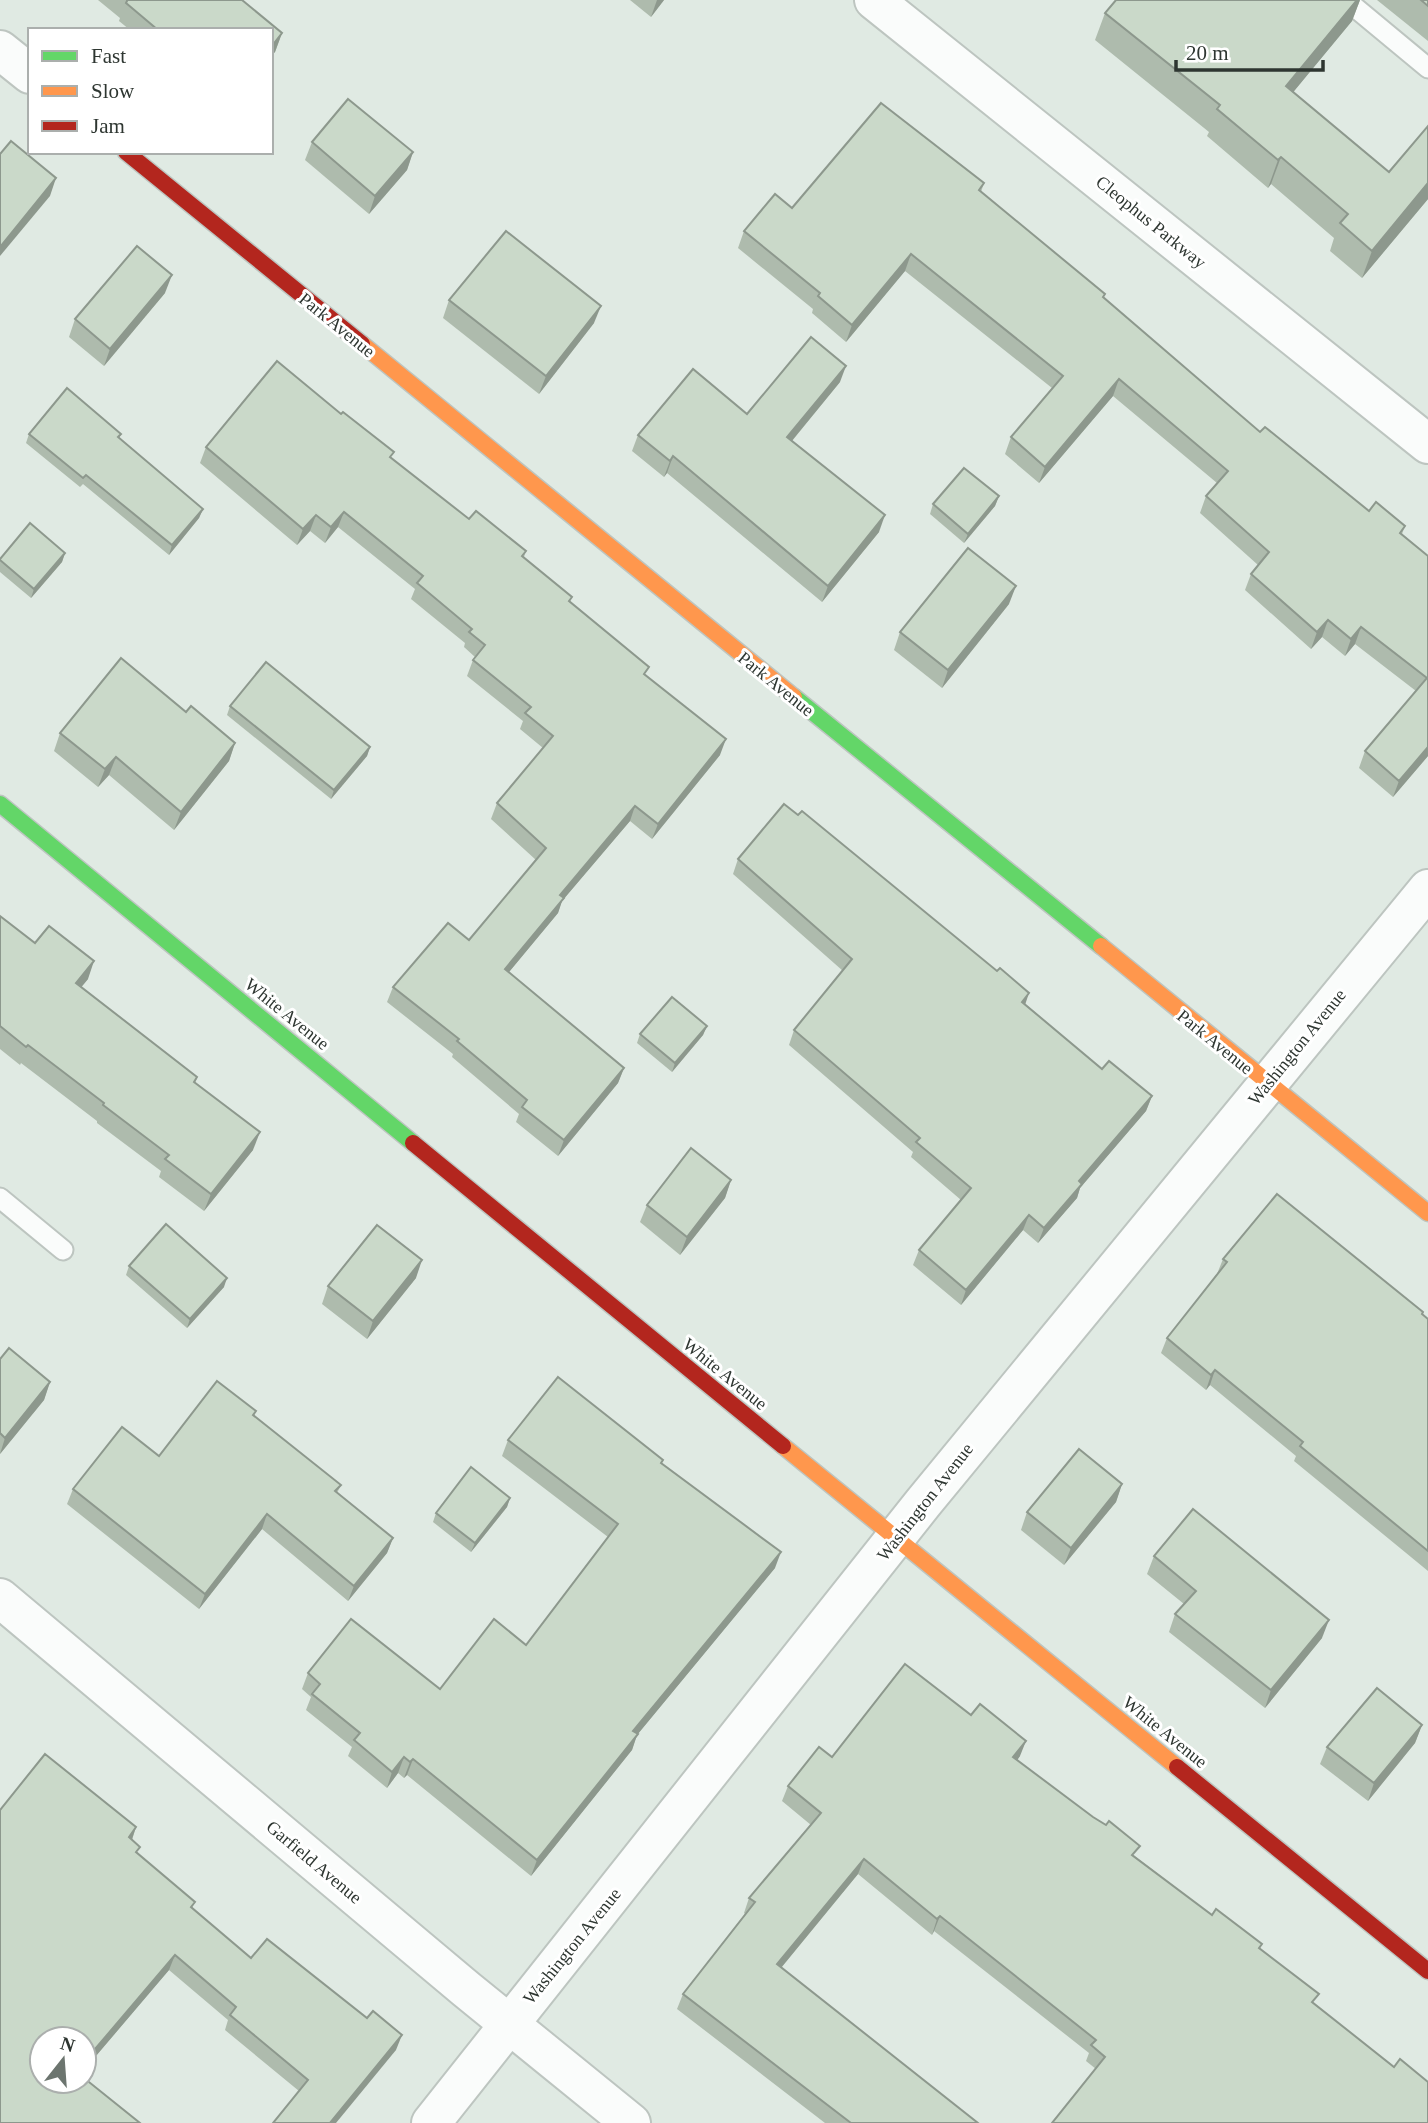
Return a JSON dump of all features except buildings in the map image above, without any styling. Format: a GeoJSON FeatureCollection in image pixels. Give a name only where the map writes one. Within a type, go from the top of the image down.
{"type":"FeatureCollection","features":[{"type":"Feature","properties":{"kind":"street","name":"Cleophus Parkway"},"geometry":{"type":"LineString","coordinates":[[874,0],[1428,444]]}},
{"type":"Feature","properties":{"kind":"street"},"geometry":{"type":"LineString","coordinates":[[0,50],[28,72]]}},
{"type":"Feature","properties":{"kind":"street","name":"Park Avenue"},"geometry":{"type":"LineString","coordinates":[[127,154],[1428,1213]]}},
{"type":"Feature","properties":{"kind":"street","name":"White Avenue"},"geometry":{"type":"LineString","coordinates":[[0,804],[896,1539],[1428,1971]]}},
{"type":"Feature","properties":{"kind":"street","name":"Washington Avenue"},"geometry":{"type":"LineString","coordinates":[[431,2123],[923,1503],[1428,889]]}},
{"type":"Feature","properties":{"kind":"street","name":"Garfield Avenue"},"geometry":{"type":"LineString","coordinates":[[0,1598],[509,2025],[631,2123]]}},
{"type":"Feature","properties":{"kind":"lane"},"geometry":{"type":"LineString","coordinates":[[1346,0],[1428,68]]}},
{"type":"Feature","properties":{"kind":"lane"},"geometry":{"type":"LineString","coordinates":[[0,1198],[64,1250]]}},
{"type":"Feature","properties":{"kind":"traffic: fast"},"geometry":{"type":"LineString","coordinates":[[794,697],[1101,946]]}},
{"type":"Feature","properties":{"kind":"traffic: fast"},"geometry":{"type":"LineString","coordinates":[[0,804],[413,1143]]}},
{"type":"Feature","properties":{"kind":"traffic: slow"},"geometry":{"type":"LineString","coordinates":[[362,344],[794,697]]}},
{"type":"Feature","properties":{"kind":"traffic: slow"},"geometry":{"type":"LineString","coordinates":[[1101,946],[1428,1213]]}},
{"type":"Feature","properties":{"kind":"traffic: slow"},"geometry":{"type":"LineString","coordinates":[[783,1446],[1177,1767]]}},
{"type":"Feature","properties":{"kind":"traffic: jam"},"geometry":{"type":"LineString","coordinates":[[128,154],[362,344]]}},
{"type":"Feature","properties":{"kind":"traffic: jam"},"geometry":{"type":"LineString","coordinates":[[413,1143],[783,1446]]}},
{"type":"Feature","properties":{"kind":"traffic: jam"},"geometry":{"type":"LineString","coordinates":[[1177,1767],[1428,1971]]}}]}
